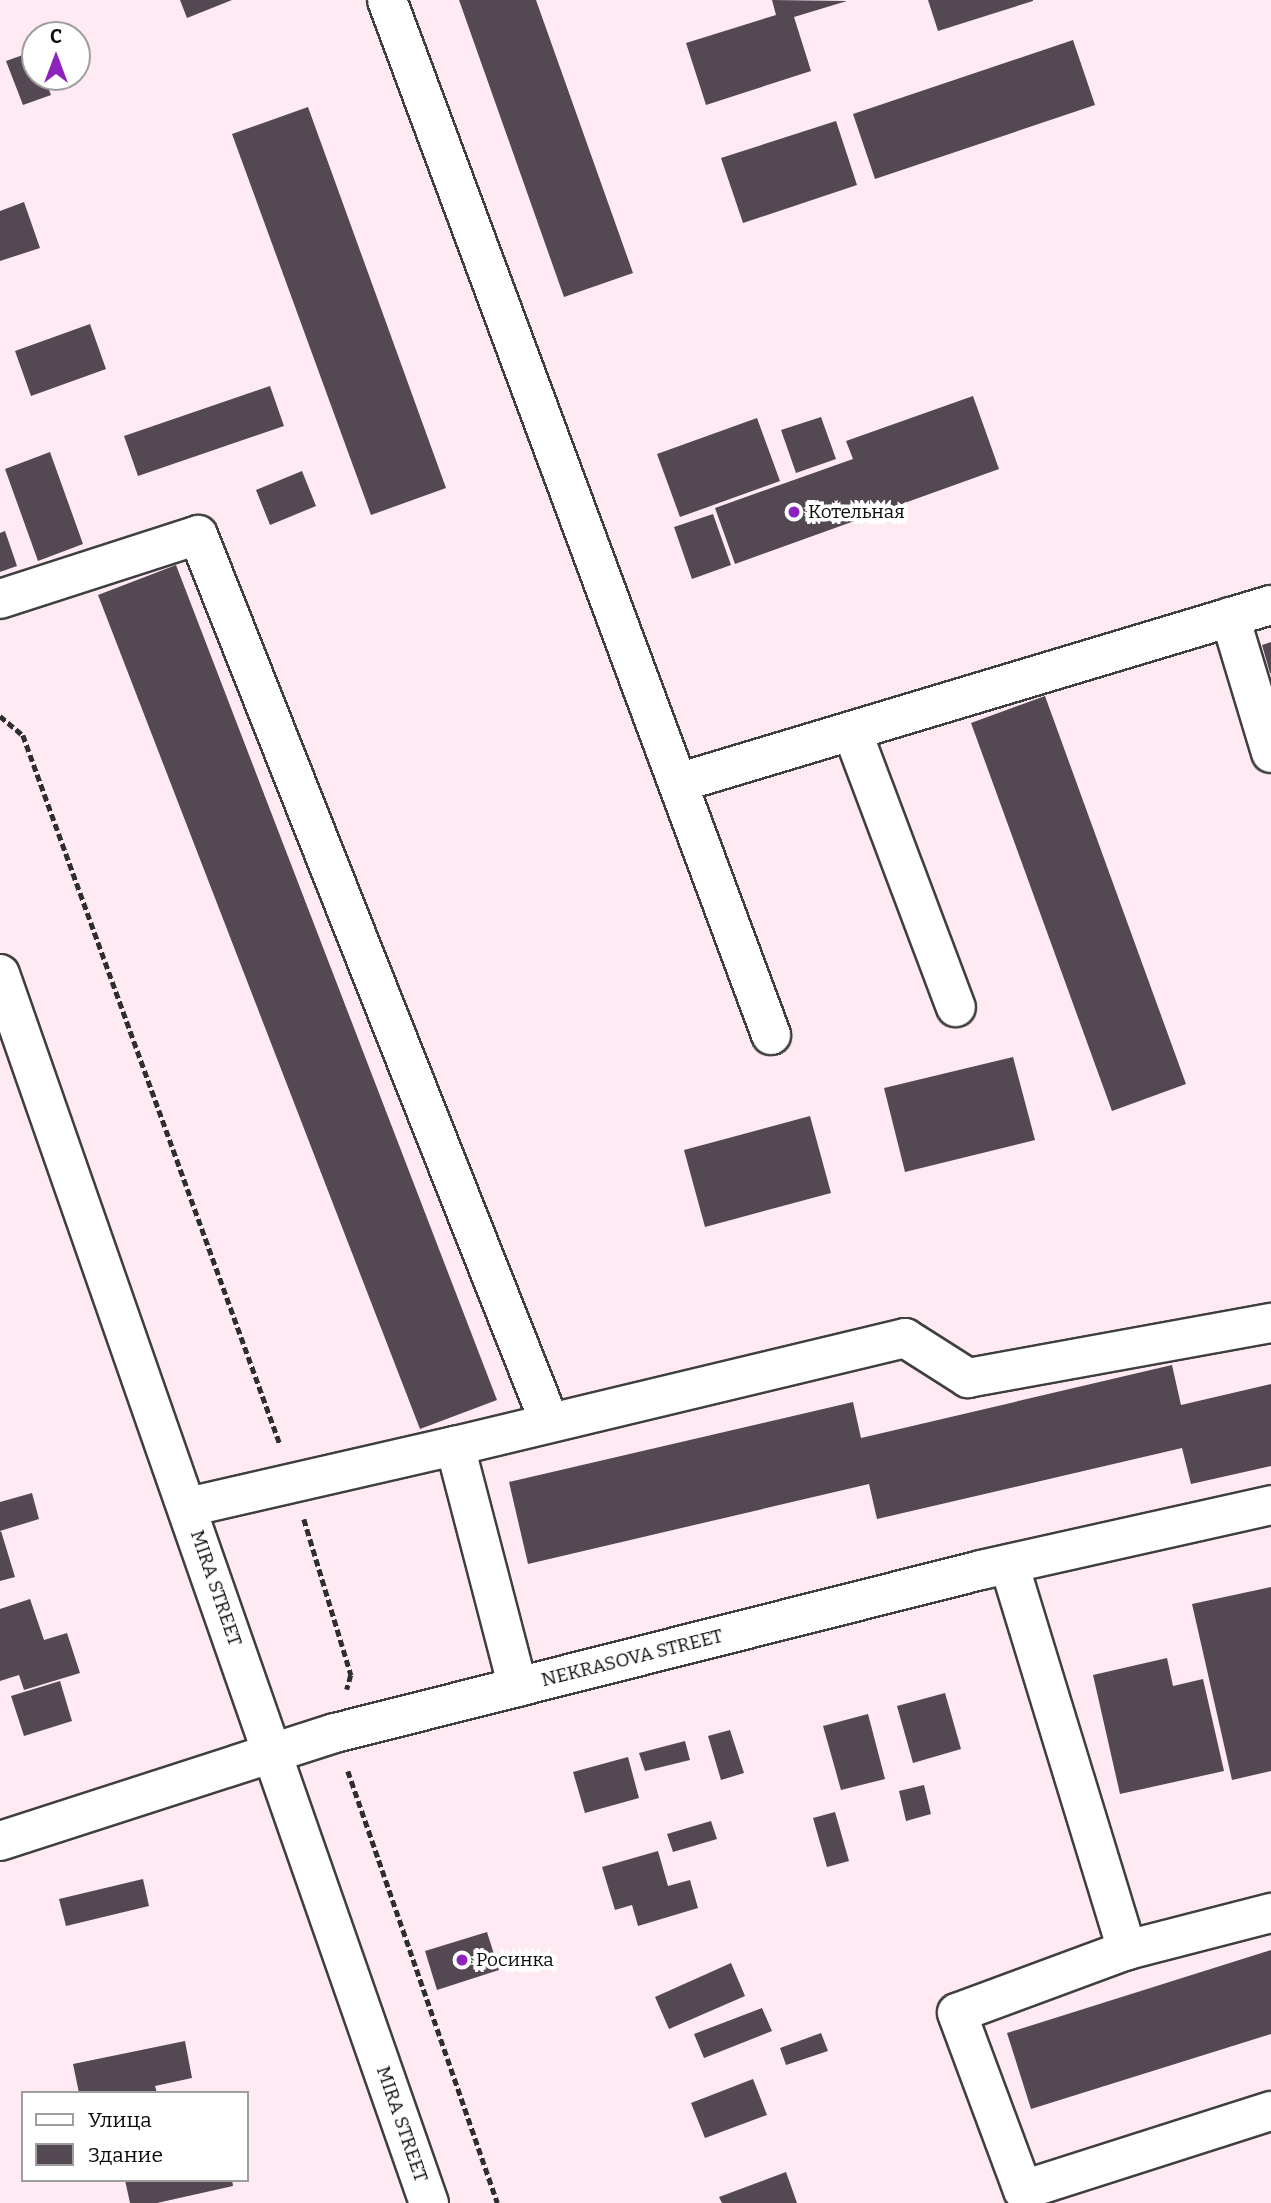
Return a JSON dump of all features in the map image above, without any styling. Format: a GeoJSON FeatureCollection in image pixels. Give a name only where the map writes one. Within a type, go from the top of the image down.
{"type":"FeatureCollection","features":[{"type":"Feature","properties":{"kind":"street"},"geometry":{"type":"LineString","coordinates":[[387,0],[681,782],[771,1035]]}},
{"type":"Feature","properties":{"kind":"street"},"geometry":{"type":"LineString","coordinates":[[0,599],[198,535],[549,1421]]}},
{"type":"Feature","properties":{"kind":"street"},"geometry":{"type":"LineString","coordinates":[[681,782],[1271,604]]}},
{"type":"Feature","properties":{"kind":"street"},"geometry":{"type":"LineString","coordinates":[[1230,617],[1271,753]]}},
{"type":"Feature","properties":{"kind":"street"},"geometry":{"type":"LineString","coordinates":[[852,731],[956,1007]]}},
{"type":"Feature","properties":{"kind":"street","name":"MIRA STREET"},"geometry":{"type":"LineString","coordinates":[[0,974],[429,2203]]}},
{"type":"Feature","properties":{"kind":"street"},"geometry":{"type":"LineString","coordinates":[[188,1507],[905,1338],[968,1377],[1271,1323]]}},
{"type":"Feature","properties":{"kind":"street"},"geometry":{"type":"LineString","coordinates":[[455,1446],[518,1687]]}},
{"type":"Feature","properties":{"kind":"street","name":"NEKRASOVA STREET"},"geometry":{"type":"LineString","coordinates":[[0,1841],[274,1753],[518,1687],[1009,1564],[1271,1504]]}},
{"type":"Feature","properties":{"kind":"street"},"geometry":{"type":"LineString","coordinates":[[1009,1564],[1127,1950]]}},
{"type":"Feature","properties":{"kind":"street"},"geometry":{"type":"LineString","coordinates":[[1271,1913],[1127,1950],[957,2013],[1023,2190],[1271,2111]]}},
{"type":"Feature","properties":{"kind":"building"},"geometry":{"type":"Polygon","coordinates":[[[180,0],[232,0],[187,18],[180,0]]]}},
{"type":"Feature","properties":{"kind":"building"},"geometry":{"type":"Polygon","coordinates":[[[459,0],[536,0],[633,273],[564,297],[459,0]]]}},
{"type":"Feature","properties":{"kind":"building"},"geometry":{"type":"Polygon","coordinates":[[[772,0],[847,1],[794,17],[811,71],[706,105],[686,43],[776,15],[772,0]]]}},
{"type":"Feature","properties":{"kind":"building"},"geometry":{"type":"Polygon","coordinates":[[[928,0],[1033,0],[1033,1],[938,31],[928,0]]]}},
{"type":"Feature","properties":{"kind":"building"},"geometry":{"type":"Polygon","coordinates":[[[1073,40],[1095,105],[875,179],[853,114],[1073,40]]]}},
{"type":"Feature","properties":{"kind":"building"},"geometry":{"type":"Polygon","coordinates":[[[21,56],[21,91],[49,91],[51,95],[23,105],[6,61],[21,56]]]}},
{"type":"Feature","properties":{"kind":"building"},"geometry":{"type":"Polygon","coordinates":[[[308,107],[446,488],[371,515],[232,134],[308,107]]]}},
{"type":"Feature","properties":{"kind":"building"},"geometry":{"type":"Polygon","coordinates":[[[836,121],[857,185],[743,223],[721,158],[836,121]]]}},
{"type":"Feature","properties":{"kind":"building"},"geometry":{"type":"Polygon","coordinates":[[[24,202],[40,248],[0,261],[0,211],[24,202]]]}},
{"type":"Feature","properties":{"kind":"building"},"geometry":{"type":"Polygon","coordinates":[[[90,324],[106,369],[31,396],[15,351],[90,324]]]}},
{"type":"Feature","properties":{"kind":"building"},"geometry":{"type":"Polygon","coordinates":[[[270,386],[284,426],[138,476],[124,436],[270,386]]]}},
{"type":"Feature","properties":{"kind":"building"},"geometry":{"type":"Polygon","coordinates":[[[973,396],[999,469],[735,564],[715,508],[853,459],[846,441],[973,396]]]}},
{"type":"Feature","properties":{"kind":"building"},"geometry":{"type":"Polygon","coordinates":[[[821,417],[836,459],[796,473],[781,430],[821,417]]]}},
{"type":"Feature","properties":{"kind":"building"},"geometry":{"type":"Polygon","coordinates":[[[757,418],[780,481],[680,517],[657,454],[757,418]]]}},
{"type":"Feature","properties":{"kind":"building"},"geometry":{"type":"Polygon","coordinates":[[[50,452],[83,544],[38,561],[5,469],[50,452]]]}},
{"type":"Feature","properties":{"kind":"building"},"geometry":{"type":"Polygon","coordinates":[[[302,471],[316,506],[270,525],[256,490],[302,471]]]}},
{"type":"Feature","properties":{"kind":"building"},"geometry":{"type":"Polygon","coordinates":[[[713,514],[731,565],[692,579],[674,527],[713,514]]]}},
{"type":"Feature","properties":{"kind":"building"},"geometry":{"type":"Polygon","coordinates":[[[5,531],[17,566],[0,572],[0,533],[5,531]]]}},
{"type":"Feature","properties":{"kind":"building"},"geometry":{"type":"Polygon","coordinates":[[[176,565],[497,1400],[420,1429],[98,595],[176,565]]]}},
{"type":"Feature","properties":{"kind":"building"},"geometry":{"type":"Polygon","coordinates":[[[1271,642],[1271,673],[1270,673],[1262,645],[1271,642]]]}},
{"type":"Feature","properties":{"kind":"building"},"geometry":{"type":"Polygon","coordinates":[[[1045,696],[1186,1084],[1112,1111],[971,723],[1045,696]]]}},
{"type":"Feature","properties":{"kind":"building"},"geometry":{"type":"Polygon","coordinates":[[[1013,1057],[1035,1140],[905,1172],[884,1088],[1013,1057]]]}},
{"type":"Feature","properties":{"kind":"building"},"geometry":{"type":"Polygon","coordinates":[[[810,1116],[831,1193],[705,1227],[684,1150],[810,1116]]]}},
{"type":"Feature","properties":{"kind":"building"},"geometry":{"type":"Polygon","coordinates":[[[1172,1365],[1181,1405],[1271,1384],[1271,1466],[1191,1484],[1182,1448],[877,1519],[869,1484],[528,1564],[509,1482],[853,1402],[861,1438],[1172,1365]]]}},
{"type":"Feature","properties":{"kind":"building"},"geometry":{"type":"Polygon","coordinates":[[[32,1493],[39,1519],[0,1531],[0,1502],[32,1493]]]}},
{"type":"Feature","properties":{"kind":"building"},"geometry":{"type":"Polygon","coordinates":[[[0,1532],[15,1577],[0,1581],[0,1532]]]}},
{"type":"Feature","properties":{"kind":"building"},"geometry":{"type":"Polygon","coordinates":[[[1271,1587],[1271,1771],[1232,1780],[1192,1604],[1271,1587]]]}},
{"type":"Feature","properties":{"kind":"building"},"geometry":{"type":"Polygon","coordinates":[[[30,1599],[44,1640],[67,1633],[80,1673],[24,1690],[19,1675],[0,1681],[0,1609],[30,1599]]]}},
{"type":"Feature","properties":{"kind":"building"},"geometry":{"type":"Polygon","coordinates":[[[1167,1658],[1173,1686],[1203,1679],[1224,1771],[1120,1794],[1093,1675],[1167,1658]]]}},
{"type":"Feature","properties":{"kind":"building"},"geometry":{"type":"Polygon","coordinates":[[[60,1681],[72,1721],[24,1736],[11,1696],[60,1681]]]}},
{"type":"Feature","properties":{"kind":"building"},"geometry":{"type":"Polygon","coordinates":[[[945,1693],[961,1749],[913,1763],[897,1706],[945,1693]]]}},
{"type":"Feature","properties":{"kind":"building"},"geometry":{"type":"Polygon","coordinates":[[[868,1714],[885,1779],[841,1790],[823,1726],[868,1714]]]}},
{"type":"Feature","properties":{"kind":"building"},"geometry":{"type":"Polygon","coordinates":[[[730,1730],[744,1773],[721,1780],[708,1736],[730,1730]]]}},
{"type":"Feature","properties":{"kind":"building"},"geometry":{"type":"Polygon","coordinates":[[[685,1741],[690,1760],[645,1771],[639,1753],[685,1741]]]}},
{"type":"Feature","properties":{"kind":"building"},"geometry":{"type":"Polygon","coordinates":[[[628,1757],[639,1798],[585,1813],[573,1772],[628,1757]]]}},
{"type":"Feature","properties":{"kind":"building"},"geometry":{"type":"Polygon","coordinates":[[[924,1785],[931,1814],[906,1821],[899,1791],[924,1785]]]}},
{"type":"Feature","properties":{"kind":"building"},"geometry":{"type":"Polygon","coordinates":[[[835,1812],[849,1861],[827,1867],[813,1818],[835,1812]]]}},
{"type":"Feature","properties":{"kind":"building"},"geometry":{"type":"Polygon","coordinates":[[[711,1821],[717,1839],[673,1852],[667,1834],[711,1821]]]}},
{"type":"Feature","properties":{"kind":"building"},"geometry":{"type":"Polygon","coordinates":[[[658,1851],[668,1886],[690,1880],[698,1908],[638,1926],[632,1905],[615,1910],[602,1867],[658,1851]]]}},
{"type":"Feature","properties":{"kind":"building"},"geometry":{"type":"Polygon","coordinates":[[[143,1879],[149,1906],[66,1926],[59,1899],[143,1879]]]}},
{"type":"Feature","properties":{"kind":"building","name":"Росинка"},"geometry":{"type":"Polygon","coordinates":[[[487,1932],[499,1970],[437,1990],[425,1951],[487,1932]]]}},
{"type":"Feature","properties":{"kind":"building"},"geometry":{"type":"Polygon","coordinates":[[[1271,1950],[1271,2034],[1031,2109],[1007,2033],[1271,1950]]]}},
{"type":"Feature","properties":{"kind":"building"},"geometry":{"type":"Polygon","coordinates":[[[731,1963],[745,1996],[669,2029],[655,1997],[731,1963]]]}},
{"type":"Feature","properties":{"kind":"building"},"geometry":{"type":"Polygon","coordinates":[[[762,2008],[772,2031],[704,2058],[694,2034],[762,2008]]]}},
{"type":"Feature","properties":{"kind":"building"},"geometry":{"type":"Polygon","coordinates":[[[821,2033],[828,2051],[786,2065],[780,2048],[821,2033]]]}},
{"type":"Feature","properties":{"kind":"building"},"geometry":{"type":"Polygon","coordinates":[[[185,2041],[192,2078],[155,2086],[156,2091],[79,2091],[73,2064],[185,2041]]]}},
{"type":"Feature","properties":{"kind":"building"},"geometry":{"type":"Polygon","coordinates":[[[753,2079],[767,2115],[705,2138],[691,2103],[753,2079]]]}},
{"type":"Feature","properties":{"kind":"building"},"geometry":{"type":"Polygon","coordinates":[[[786,2172],[797,2203],[722,2203],[719,2197],[786,2172]]]}},
{"type":"Feature","properties":{"kind":"building"},"geometry":{"type":"Polygon","coordinates":[[[125,2182],[232,2182],[233,2186],[157,2203],[130,2203],[125,2182]]]}},
{"type":"Feature","properties":{"kind":"place","name":"Котельная"},"geometry":{"type":"Point","coordinates":[794,512]}},
{"type":"Feature","properties":{"kind":"place","name":"Росинка"},"geometry":{"type":"Point","coordinates":[462,1960]}}]}
